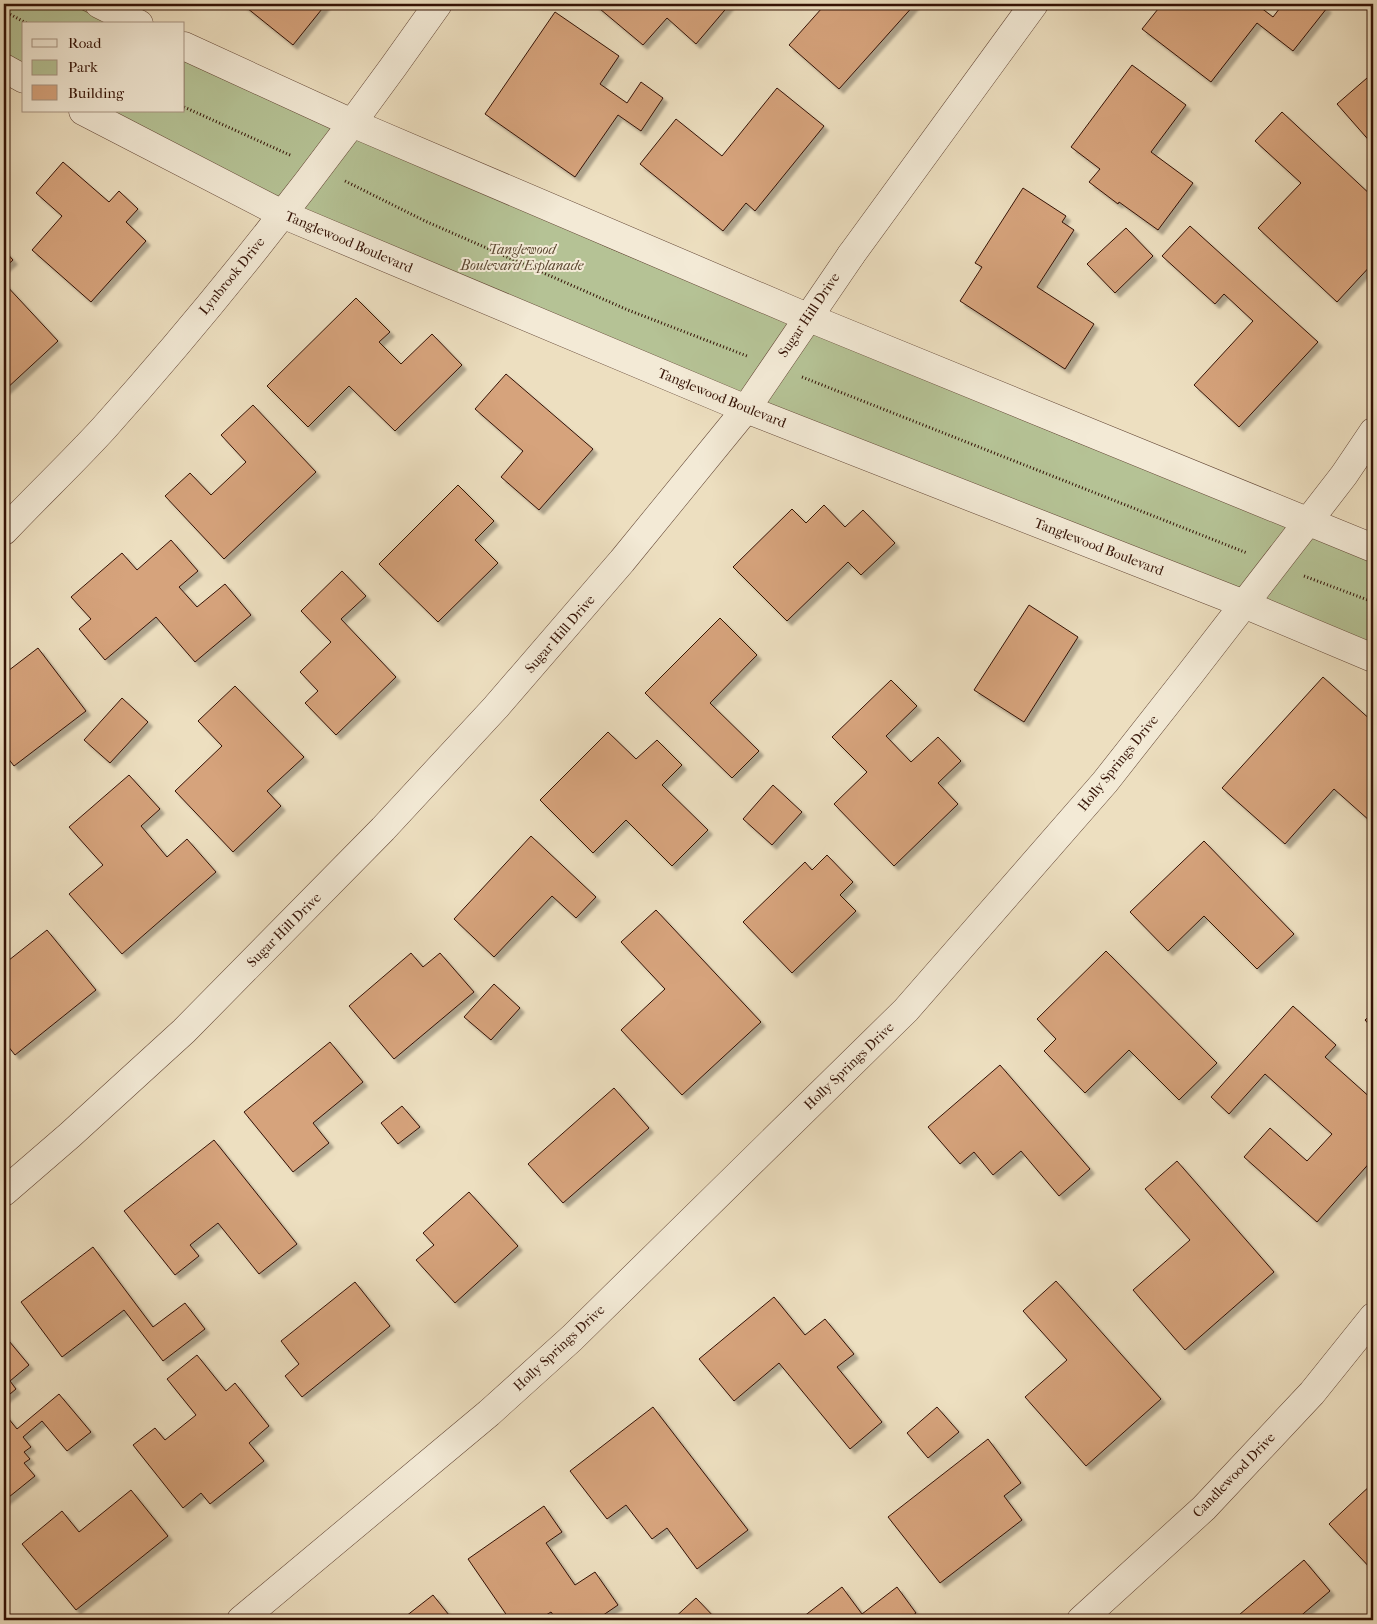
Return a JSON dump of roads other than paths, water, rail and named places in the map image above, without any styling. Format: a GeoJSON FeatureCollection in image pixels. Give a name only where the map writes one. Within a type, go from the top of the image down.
{"type":"FeatureCollection","features":[{"type":"Feature","properties":{"kind":"street"},"geometry":{"type":"LineString","coordinates":[[99,4],[135,22]]}},
{"type":"Feature","properties":{"kind":"street","name":"Lynbrook Drive"},"geometry":{"type":"LineString","coordinates":[[4,531],[103,428],[227,284],[368,103],[438,4]]}},
{"type":"Feature","properties":{"kind":"street","name":"Sugar Hill Drive"},"geometry":{"type":"LineString","coordinates":[[4,1192],[70,1135],[184,1031],[383,830],[496,707],[622,561],[746,409],[851,255],[1034,4]]}},
{"type":"Feature","properties":{"kind":"street"},"geometry":{"type":"LineString","coordinates":[[185,46],[352,123],[807,317],[1373,548]]}},
{"type":"Feature","properties":{"kind":"street"},"geometry":{"type":"LineString","coordinates":[[4,68],[22,78]]}},
{"type":"Feature","properties":{"kind":"street","name":"Tanglewood Boulevard"},"geometry":{"type":"LineString","coordinates":[[85,112],[282,214],[746,409],[1244,604],[1373,658]]}},
{"type":"Feature","properties":{"kind":"street","name":"Holly Springs Drive"},"geometry":{"type":"LineString","coordinates":[[241,1620],[489,1413],[572,1338],[906,1010],[1104,782],[1344,475],[1373,432]]}},
{"type":"Feature","properties":{"kind":"street","name":"Candlewood Drive"},"geometry":{"type":"LineString","coordinates":[[1081,1620],[1204,1508],[1312,1393],[1373,1317]]}},
{"type":"Feature","properties":{"kind":"park label","name":"Tanglewood Boulevard Esplanade"},"geometry":{"type":"Point","coordinates":[522,258]}}]}
